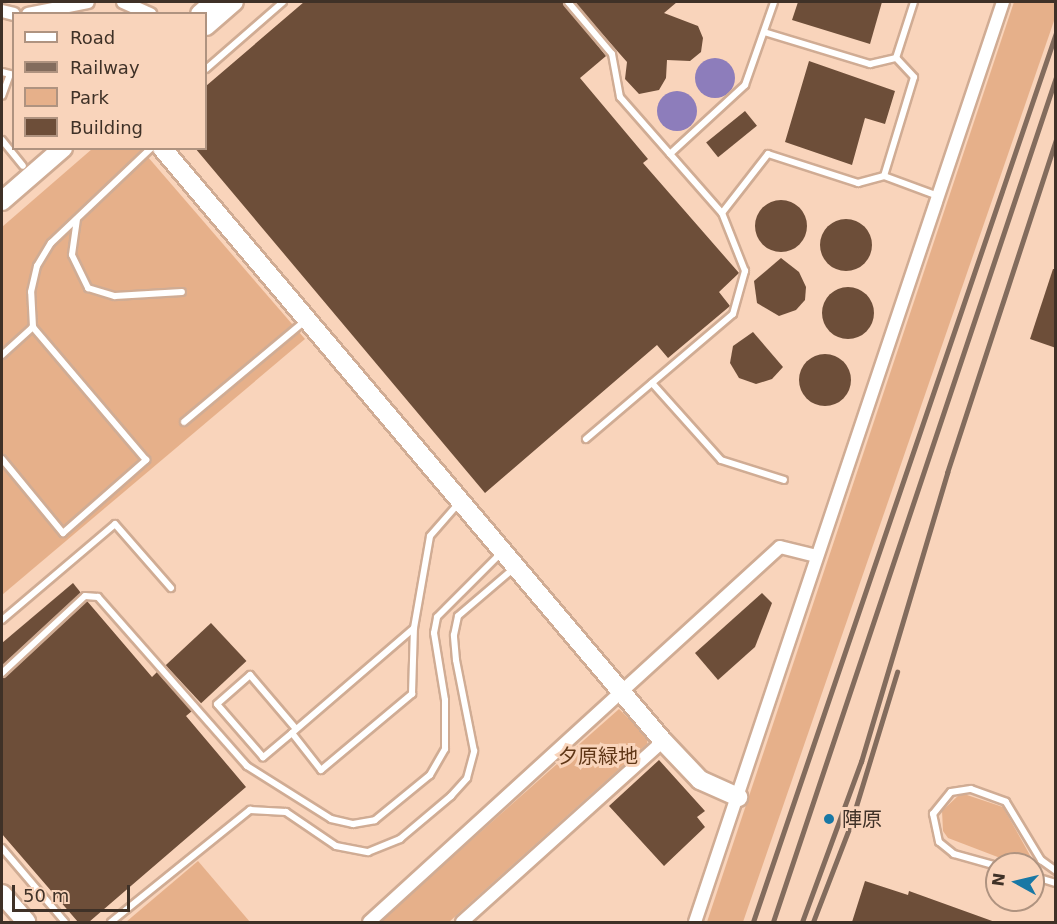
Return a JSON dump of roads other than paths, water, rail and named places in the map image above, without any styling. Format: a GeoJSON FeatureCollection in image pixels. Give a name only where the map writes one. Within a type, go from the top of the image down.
{"type":"FeatureCollection","features":[{"type":"Feature","properties":{"kind":"street"},"geometry":{"type":"LineString","coordinates":[[38,12],[88,2]]}},
{"type":"Feature","properties":{"kind":"street"},"geometry":{"type":"LineString","coordinates":[[123,2],[146,12]]}},
{"type":"Feature","properties":{"kind":"street"},"geometry":{"type":"LineString","coordinates":[[202,12],[214,2]]}},
{"type":"Feature","properties":{"kind":"street"},"geometry":{"type":"LineString","coordinates":[[207,25],[234,2]]}},
{"type":"Feature","properties":{"kind":"street"},"geometry":{"type":"LineString","coordinates":[[695,922],[1003,2]]}},
{"type":"Feature","properties":{"kind":"street"},"geometry":{"type":"LineString","coordinates":[[2,184],[41,150]]}},
{"type":"Feature","properties":{"kind":"street"},"geometry":{"type":"LineString","coordinates":[[2,201],[61,150]]}},
{"type":"Feature","properties":{"kind":"street"},"geometry":{"type":"LineString","coordinates":[[164,150],[663,741],[700,780],[738,797]]}},
{"type":"Feature","properties":{"kind":"street"},"geometry":{"type":"LineString","coordinates":[[369,922],[623,693],[780,547],[817,556]]}},
{"type":"Feature","properties":{"kind":"street"},"geometry":{"type":"LineString","coordinates":[[462,922],[663,741]]}},
{"type":"Feature","properties":{"kind":"street"},"geometry":{"type":"LineString","coordinates":[[2,894],[26,922]]}},
{"type":"Feature","properties":{"kind":"lane"},"geometry":{"type":"LineString","coordinates":[[207,68],[283,2]]}},
{"type":"Feature","properties":{"kind":"lane"},"geometry":{"type":"LineString","coordinates":[[568,2],[612,54],[620,97],[722,213],[745,272],[733,314],[586,440]]}},
{"type":"Feature","properties":{"kind":"lane"},"geometry":{"type":"LineString","coordinates":[[670,154],[746,85],[774,2]]}},
{"type":"Feature","properties":{"kind":"lane"},"geometry":{"type":"LineString","coordinates":[[896,58],[914,2]]}},
{"type":"Feature","properties":{"kind":"lane"},"geometry":{"type":"LineString","coordinates":[[764,32],[870,64],[896,58]]}},
{"type":"Feature","properties":{"kind":"lane"},"geometry":{"type":"LineString","coordinates":[[884,176],[914,77],[896,58]]}},
{"type":"Feature","properties":{"kind":"lane"},"geometry":{"type":"LineString","coordinates":[[2,72],[12,73],[2,96]]}},
{"type":"Feature","properties":{"kind":"lane"},"geometry":{"type":"LineString","coordinates":[[2,140],[22,166]]}},
{"type":"Feature","properties":{"kind":"lane"},"geometry":{"type":"LineString","coordinates":[[2,459],[63,532],[146,460],[33,327],[31,292],[37,266],[51,243],[149,150]]}},
{"type":"Feature","properties":{"kind":"lane"},"geometry":{"type":"LineString","coordinates":[[722,213],[768,154],[858,183],[884,176],[938,196]]}},
{"type":"Feature","properties":{"kind":"lane"},"geometry":{"type":"LineString","coordinates":[[77,218],[72,255],[88,288],[115,296],[182,292]]}},
{"type":"Feature","properties":{"kind":"lane"},"geometry":{"type":"LineString","coordinates":[[184,422],[306,319]]}},
{"type":"Feature","properties":{"kind":"lane"},"geometry":{"type":"LineString","coordinates":[[2,355],[33,327]]}},
{"type":"Feature","properties":{"kind":"lane"},"geometry":{"type":"LineString","coordinates":[[652,382],[721,460],[784,480]]}},
{"type":"Feature","properties":{"kind":"lane"},"geometry":{"type":"LineString","coordinates":[[414,628],[294,731],[263,757],[217,704],[250,675],[294,731],[321,770],[412,694],[414,628],[430,536],[461,502]]}},
{"type":"Feature","properties":{"kind":"lane"},"geometry":{"type":"LineString","coordinates":[[2,620],[115,524],[171,588]]}},
{"type":"Feature","properties":{"kind":"lane"},"geometry":{"type":"LineString","coordinates":[[2,673],[85,596],[98,597],[254,772],[332,819],[353,824],[375,820],[430,775],[445,749],[445,700],[434,633],[436,617],[503,551]]}},
{"type":"Feature","properties":{"kind":"lane"},"geometry":{"type":"LineString","coordinates":[[111,922],[250,810],[286,812],[336,846],[368,852],[400,839],[452,796],[467,778],[474,752],[456,660],[458,616],[516,567]]}},
{"type":"Feature","properties":{"kind":"lane"},"geometry":{"type":"LineString","coordinates":[[985,863],[954,854],[939,842],[933,814],[951,792],[971,789],[1006,802],[1036,852]]}},
{"type":"Feature","properties":{"kind":"lane"},"geometry":{"type":"LineString","coordinates":[[2,848],[65,922]]}},
{"type":"Feature","properties":{"kind":"railway"},"geometry":{"type":"LineString","coordinates":[[753,922],[1056,33]]}},
{"type":"Feature","properties":{"kind":"railway"},"geometry":{"type":"LineString","coordinates":[[773,922],[1056,77]]}},
{"type":"Feature","properties":{"kind":"railway"},"geometry":{"type":"LineString","coordinates":[[802,922],[861,762],[947,473],[1056,139]]}},
{"type":"Feature","properties":{"kind":"railway"},"geometry":{"type":"LineString","coordinates":[[813,922],[850,826],[897,672]]}},
{"type":"Feature","properties":{"kind":"place","name":"陣原"},"geometry":{"type":"Point","coordinates":[829,819]}},
{"type":"Feature","properties":{"kind":"park label","name":"夕原緑地"},"geometry":{"type":"Point","coordinates":[598,756]}}]}
